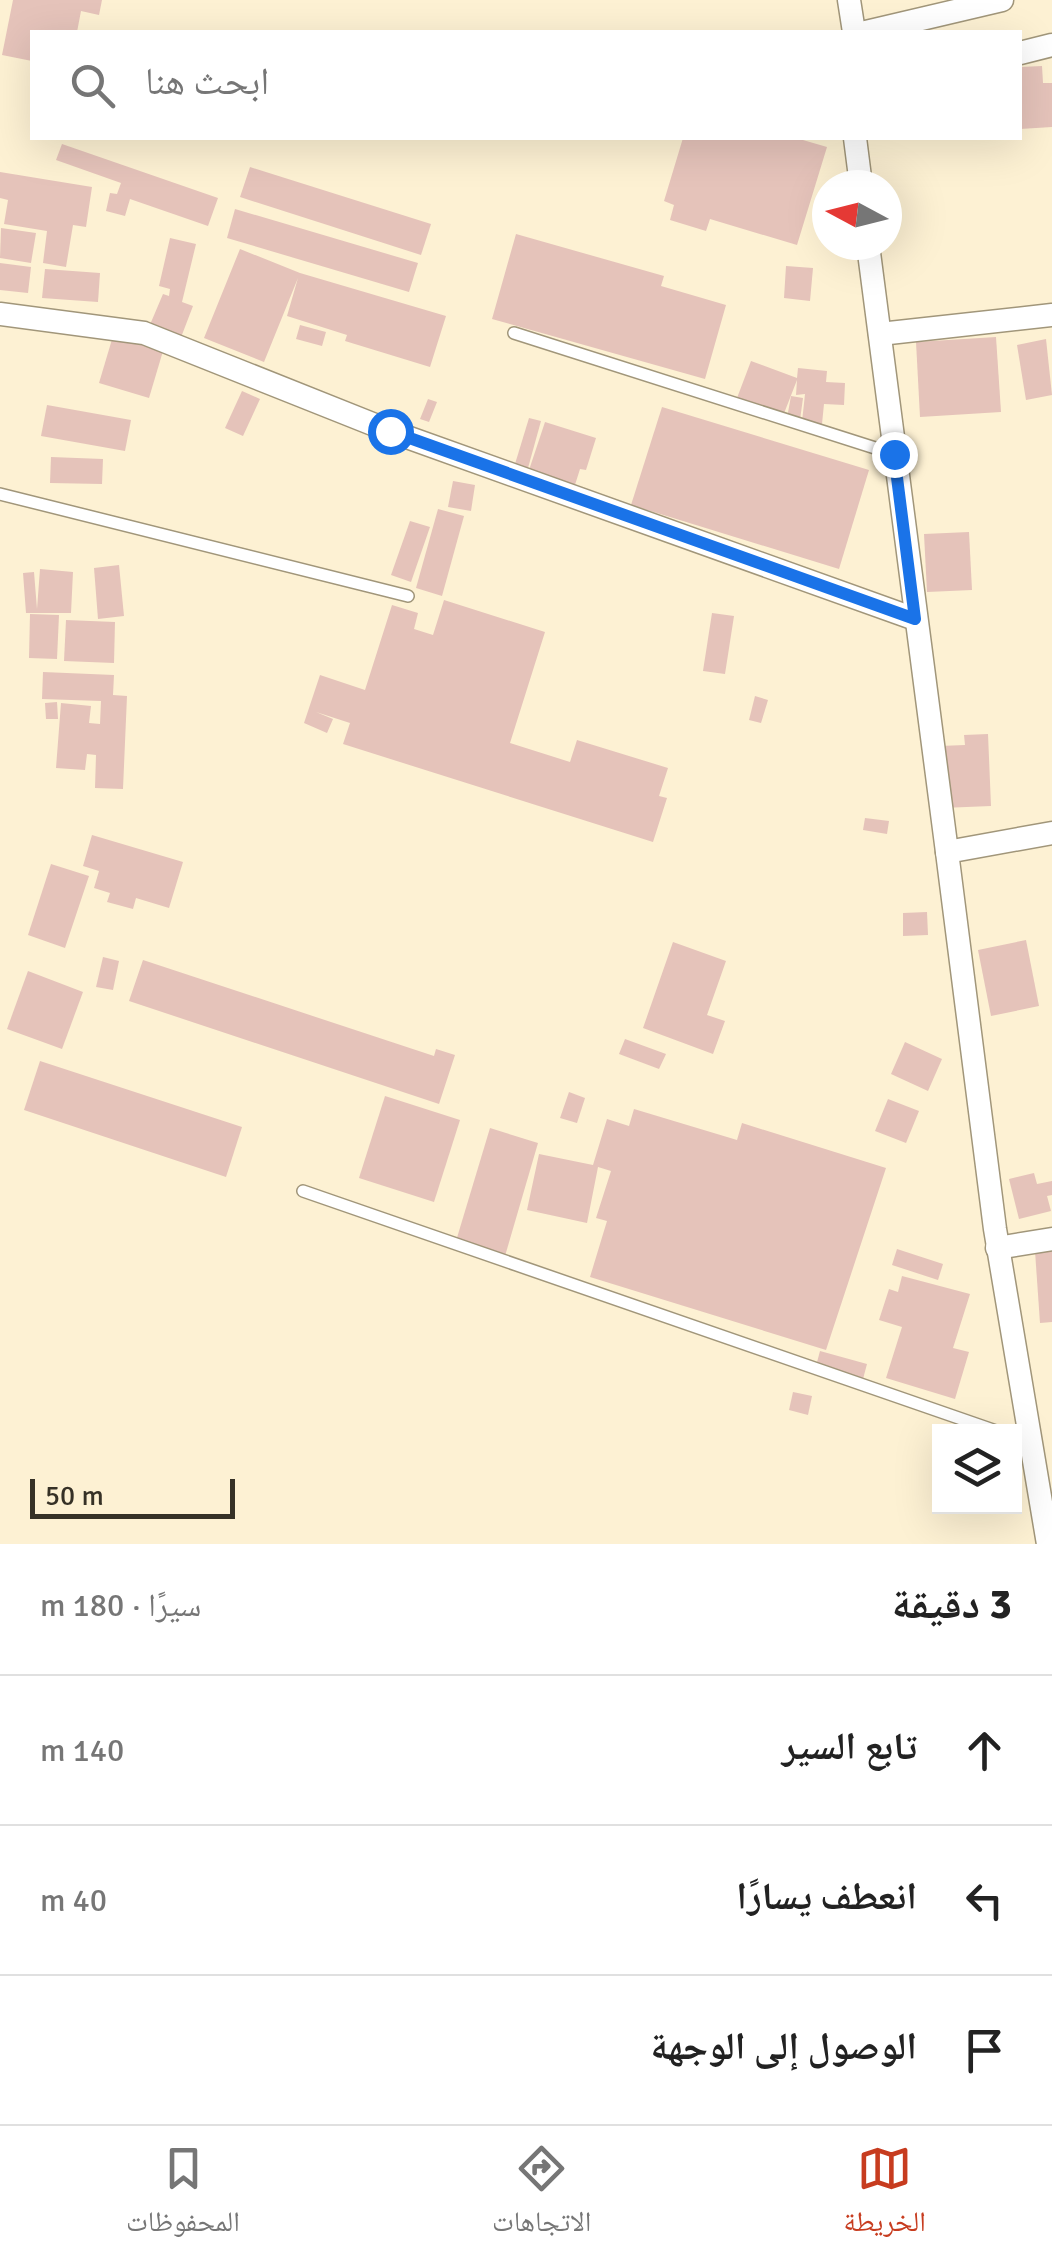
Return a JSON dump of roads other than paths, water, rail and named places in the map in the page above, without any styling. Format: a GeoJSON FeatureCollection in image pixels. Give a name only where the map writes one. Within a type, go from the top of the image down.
{"type":"FeatureCollection","features":[{"type":"Feature","properties":{"kind":"street"},"geometry":{"type":"LineString","coordinates":[[849,0],[854,30]]}},
{"type":"Feature","properties":{"kind":"street"},"geometry":{"type":"LineString","coordinates":[[874,30],[1002,0]]}},
{"type":"Feature","properties":{"kind":"street"},"geometry":{"type":"LineString","coordinates":[[1022,52],[1052,45]]}},
{"type":"Feature","properties":{"kind":"street"},"geometry":{"type":"LineString","coordinates":[[855,140],[859,170]]}},
{"type":"Feature","properties":{"kind":"street"},"geometry":{"type":"LineString","coordinates":[[870,260],[1023,1440],[1048,1544]]}},
{"type":"Feature","properties":{"kind":"street"},"geometry":{"type":"LineString","coordinates":[[0,314],[144,333],[390,431],[915,619]]}},
{"type":"Feature","properties":{"kind":"street"},"geometry":{"type":"LineString","coordinates":[[880,334],[1052,316]]}},
{"type":"Feature","properties":{"kind":"street"},"geometry":{"type":"LineString","coordinates":[[947,852],[1052,833]]}},
{"type":"Feature","properties":{"kind":"street"},"geometry":{"type":"LineString","coordinates":[[997,1248],[1052,1238]]}},
{"type":"Feature","properties":{"kind":"lane"},"geometry":{"type":"LineString","coordinates":[[514,333],[894,454]]}},
{"type":"Feature","properties":{"kind":"lane"},"geometry":{"type":"LineString","coordinates":[[0,494],[408,596]]}},
{"type":"Feature","properties":{"kind":"lane"},"geometry":{"type":"LineString","coordinates":[[303,1192],[976,1424]]}}]}
